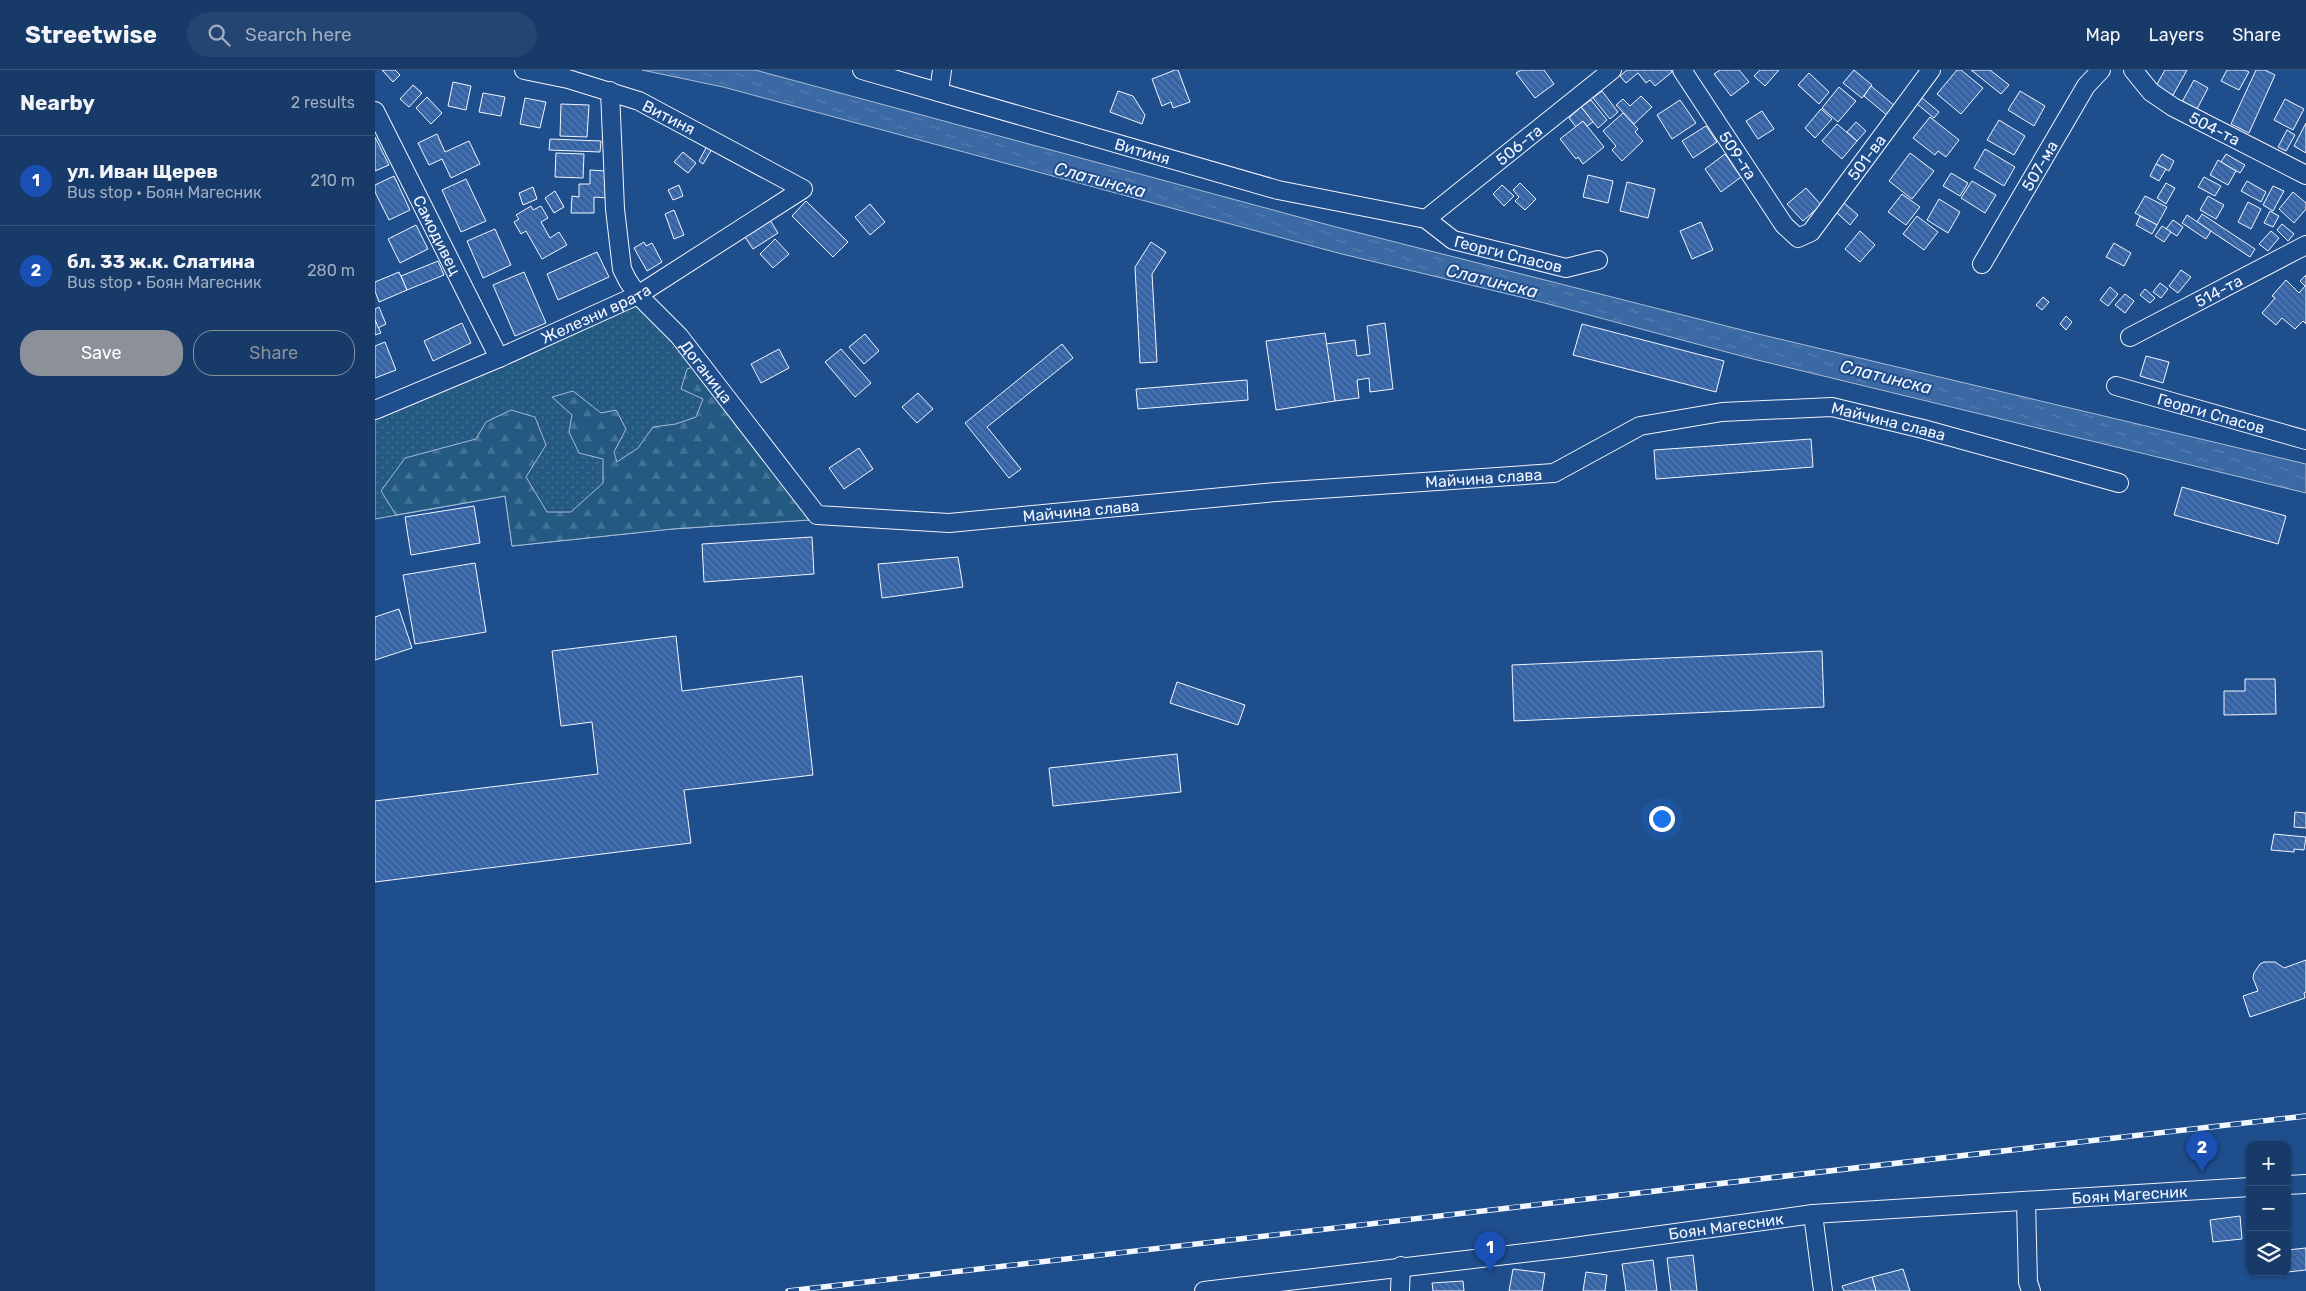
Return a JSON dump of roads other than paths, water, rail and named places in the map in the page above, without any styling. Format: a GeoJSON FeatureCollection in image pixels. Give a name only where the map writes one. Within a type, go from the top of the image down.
{"type":"FeatureCollection","features":[{"type":"Feature","properties":{"kind":"street","name":"Витиня"},"geometry":{"type":"LineString","coordinates":[[524,70],[610,91],[667,114],[803,188]]}},
{"type":"Feature","properties":{"kind":"street","name":"Витиня"},"geometry":{"type":"LineString","coordinates":[[863,70],[1278,190],[1426,220]]}},
{"type":"Feature","properties":{"kind":"street"},"geometry":{"type":"LineString","coordinates":[[939,92],[942,70]]}},
{"type":"Feature","properties":{"kind":"street","name":"506-та"},"geometry":{"type":"LineString","coordinates":[[1426,220],[1612,70]]}},
{"type":"Feature","properties":{"kind":"street","name":"509-та"},"geometry":{"type":"LineString","coordinates":[[1682,70],[1783,224],[1798,238]]}},
{"type":"Feature","properties":{"kind":"street","name":"501-ва"},"geometry":{"type":"LineString","coordinates":[[1798,238],[1811,232],[1931,70]]}},
{"type":"Feature","properties":{"kind":"street","name":"507-ма"},"geometry":{"type":"LineString","coordinates":[[1982,264],[2086,86],[2101,70]]}},
{"type":"Feature","properties":{"kind":"street","name":"504-та"},"geometry":{"type":"LineString","coordinates":[[2133,70],[2151,92],[2173,107],[2306,175]]}},
{"type":"Feature","properties":{"kind":"street","name":"Доганица"},"geometry":{"type":"LineString","coordinates":[[610,91],[615,209],[622,269],[627,281],[638,295],[679,336],[817,516],[949,523]]}},
{"type":"Feature","properties":{"kind":"street","name":"Самодивец"},"geometry":{"type":"LineString","coordinates":[[375,111],[499,358]]}},
{"type":"Feature","properties":{"kind":"street","name":"Железни врата"},"geometry":{"type":"LineString","coordinates":[[375,410],[499,358],[638,295],[803,188]]}},
{"type":"Feature","properties":{"kind":"street","name":"Георги Спасов"},"geometry":{"type":"LineString","coordinates":[[1426,220],[1453,240],[1567,268],[1598,260]]}},
{"type":"Feature","properties":{"kind":"street","name":"514-та"},"geometry":{"type":"LineString","coordinates":[[2130,337],[2306,245]]}},
{"type":"Feature","properties":{"kind":"street","name":"Георги Спасов"},"geometry":{"type":"LineString","coordinates":[[2116,386],[2306,440]]}},
{"type":"Feature","properties":{"kind":"street","name":"Майчина слава"},"geometry":{"type":"LineString","coordinates":[[949,523],[1276,492],[1554,472],[1640,426],[1722,412],[1832,407],[1923,429],[2119,483]]}},
{"type":"Feature","properties":{"kind":"street"},"geometry":{"type":"LineString","coordinates":[[2291,1185],[2306,1184]]}},
{"type":"Feature","properties":{"kind":"street","name":"Боян Магесник"},"geometry":{"type":"LineString","coordinates":[[1204,1291],[1401,1266],[1557,1249],[1813,1214],[2246,1187]]}},
{"type":"Feature","properties":{"kind":"street"},"geometry":{"type":"LineString","coordinates":[[2026,1202],[2028,1282],[2031,1291]]}},
{"type":"Feature","properties":{"kind":"street"},"geometry":{"type":"LineString","coordinates":[[1813,1214],[1823,1291]]}},
{"type":"Feature","properties":{"kind":"street"},"geometry":{"type":"LineString","coordinates":[[1400,1291],[1401,1266]]}},
{"type":"Feature","properties":{"kind":"water","name":"Слатинска"},"geometry":{"type":"Polygon","coordinates":[[[642,70],[755,70],[1336,227],[1750,332],[2306,464],[2306,493],[1745,357],[1541,302],[1338,253],[723,87],[642,70]]]}},
{"type":"Feature","properties":{"kind":"railway"},"geometry":{"type":"LineString","coordinates":[[788,1291],[2306,1116]]}},
{"type":"Feature","properties":{"kind":"place","name":"бл. 33 ж.к. Слатина"},"geometry":{"type":"Point","coordinates":[2202,1172]}},
{"type":"Feature","properties":{"kind":"place","name":"ул. Иван Щерев"},"geometry":{"type":"Point","coordinates":[1490,1272]}}]}
